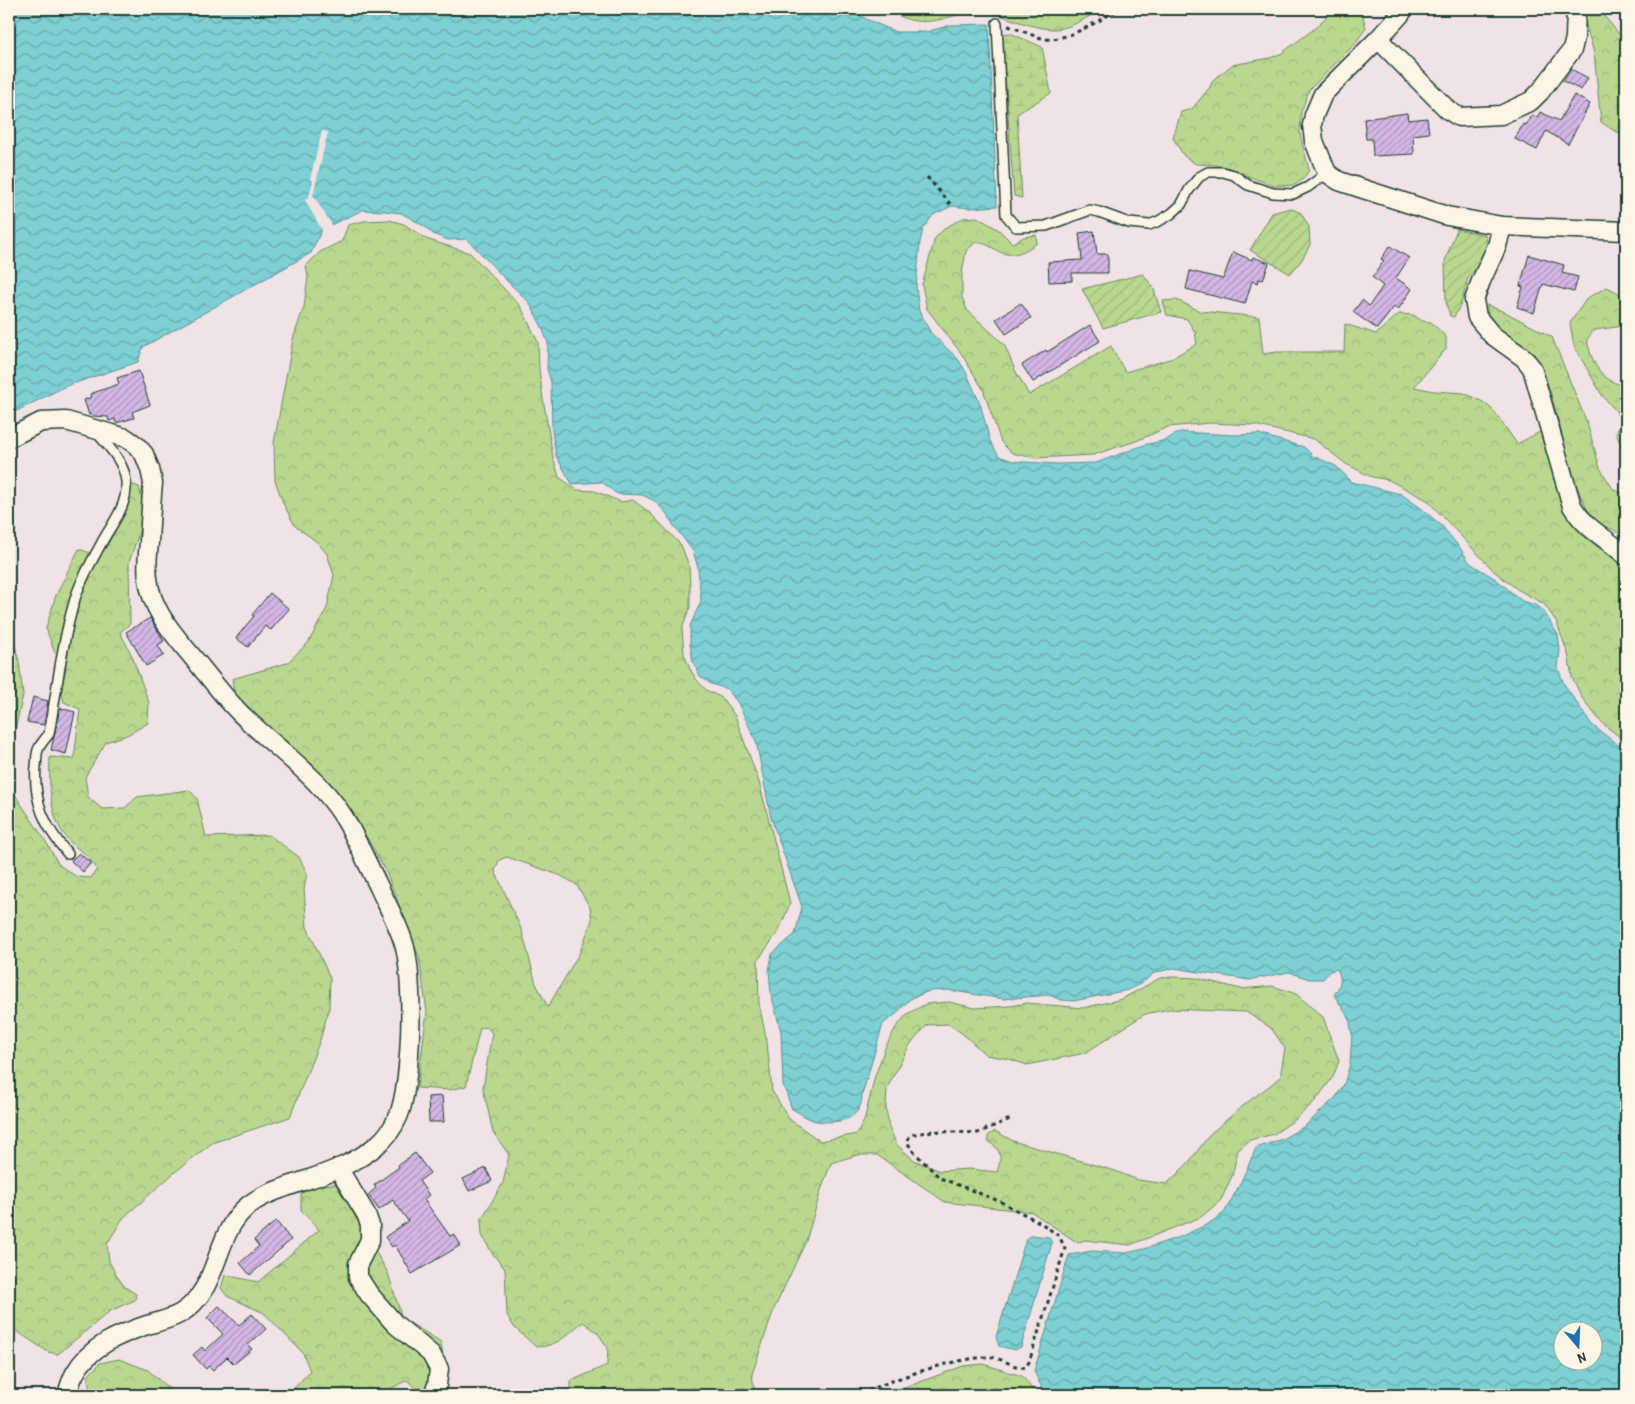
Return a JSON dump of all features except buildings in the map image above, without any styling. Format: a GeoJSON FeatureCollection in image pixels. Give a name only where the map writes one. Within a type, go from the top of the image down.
{"type":"FeatureCollection","features":[{"type":"Feature","properties":{"kind":"street"},"geometry":{"type":"LineString","coordinates":[[1404,9],[1378,39],[1323,94],[1312,125],[1314,141],[1327,173],[1339,181],[1447,216],[1502,226],[1626,231]]}},
{"type":"Feature","properties":{"kind":"street"},"geometry":{"type":"LineString","coordinates":[[1378,39],[1448,110],[1459,117],[1501,115],[1531,101],[1572,50],[1575,38],[1576,9]]}},
{"type":"Feature","properties":{"kind":"street"},"geometry":{"type":"LineString","coordinates":[[1502,226],[1497,246],[1474,300],[1477,317],[1492,335],[1524,358],[1532,368],[1572,506],[1589,528],[1626,556]]}},
{"type":"Feature","properties":{"kind":"street"},"geometry":{"type":"LineString","coordinates":[[9,438],[41,422],[66,421],[126,438],[144,454],[153,483],[148,578],[152,598],[161,617],[240,712],[323,789],[337,805],[350,826],[404,942],[409,964],[407,1074],[398,1117],[387,1136],[361,1156],[338,1168],[261,1197],[247,1206],[236,1217],[202,1293],[190,1306],[178,1315],[115,1336],[84,1360],[74,1374],[67,1395]]}},
{"type":"Feature","properties":{"kind":"street"},"geometry":{"type":"LineString","coordinates":[[338,1168],[366,1214],[370,1225],[370,1240],[358,1264],[358,1277],[369,1294],[395,1324],[431,1354],[439,1369],[437,1385],[433,1395]]}},
{"type":"Feature","properties":{"kind":"lane"},"geometry":{"type":"LineString","coordinates":[[997,23],[1006,215],[1016,227],[1046,226],[1090,210],[1129,223],[1149,225],[1171,214],[1181,204],[1199,177],[1208,172],[1223,172],[1234,175],[1248,185],[1273,193],[1293,194],[1308,187],[1327,173]]}},
{"type":"Feature","properties":{"kind":"lane"},"geometry":{"type":"LineString","coordinates":[[68,854],[54,837],[45,820],[37,798],[36,774],[38,750],[48,734],[75,598],[84,576],[119,516],[125,497],[126,481],[122,466],[94,428]]}},
{"type":"Feature","properties":{"kind":"path"},"geometry":{"type":"LineString","coordinates":[[997,23],[1046,39],[1062,37],[1099,21],[1118,9]]}},
{"type":"Feature","properties":{"kind":"path"},"geometry":{"type":"LineString","coordinates":[[926,177],[952,206]]}},
{"type":"Feature","properties":{"kind":"path"},"geometry":{"type":"LineString","coordinates":[[861,1395],[873,1388],[948,1363],[990,1357],[1021,1368],[1029,1362],[1065,1248],[1059,1236],[1041,1223],[999,1201],[940,1178],[913,1150],[908,1142],[910,1135],[932,1130],[978,1133],[1010,1118]]}},
{"type":"Feature","properties":{"kind":"green space"},"geometry":{"type":"Polygon","coordinates":[[[889,9],[976,9],[942,19],[921,21],[910,20],[889,9]]]}},
{"type":"Feature","properties":{"kind":"green space"},"geometry":{"type":"Polygon","coordinates":[[[981,9],[1102,9],[1072,25],[1052,29],[1025,24],[981,9]]]}},
{"type":"Feature","properties":{"kind":"green space"},"geometry":{"type":"Polygon","coordinates":[[[1334,9],[1361,9],[1366,28],[1354,45],[1309,90],[1301,112],[1300,134],[1309,170],[1303,179],[1295,185],[1275,186],[1216,165],[1196,164],[1184,156],[1173,138],[1181,112],[1192,109],[1210,87],[1213,80],[1232,65],[1270,58],[1282,53],[1314,29],[1334,9]]]}},
{"type":"Feature","properties":{"kind":"green space"},"geometry":{"type":"Polygon","coordinates":[[[1598,9],[1626,42],[1626,133],[1616,132],[1601,122],[1594,53],[1582,11],[1598,9]]]}},
{"type":"Feature","properties":{"kind":"green space"},"geometry":{"type":"Polygon","coordinates":[[[1010,33],[1042,47],[1051,93],[1017,114],[1022,198],[1014,196],[1002,34],[1010,33]]]}},
{"type":"Feature","properties":{"kind":"green space"},"geometry":{"type":"Polygon","coordinates":[[[1290,208],[1301,213],[1309,227],[1310,245],[1301,261],[1290,274],[1250,250],[1272,213],[1290,208]]]}},
{"type":"Feature","properties":{"kind":"green space"},"geometry":{"type":"Polygon","coordinates":[[[977,217],[999,230],[1012,243],[1024,237],[1036,235],[1037,243],[1024,251],[1014,254],[1003,253],[976,242],[966,251],[962,273],[962,297],[967,310],[1004,344],[1015,370],[1029,395],[1111,346],[1125,372],[1170,359],[1197,344],[1195,332],[1187,319],[1167,315],[1163,301],[1177,300],[1200,311],[1259,317],[1263,354],[1277,352],[1344,352],[1345,324],[1376,334],[1399,314],[1413,315],[1422,321],[1431,322],[1446,337],[1446,349],[1414,387],[1434,391],[1464,393],[1483,402],[1494,411],[1517,444],[1542,431],[1569,518],[1581,534],[1626,569],[1626,742],[1602,723],[1582,698],[1572,677],[1568,654],[1556,621],[1544,604],[1517,589],[1495,572],[1427,500],[1389,480],[1372,477],[1346,464],[1314,439],[1254,425],[1210,423],[1168,427],[1136,441],[1093,455],[1035,458],[1012,453],[1001,442],[983,389],[961,353],[927,309],[922,285],[935,238],[945,228],[963,218],[977,217]]]}},
{"type":"Feature","properties":{"kind":"green space"},"geometry":{"type":"Polygon","coordinates":[[[389,220],[404,224],[426,239],[470,253],[521,307],[538,342],[543,399],[553,457],[559,477],[577,490],[595,491],[621,502],[633,500],[650,513],[681,545],[689,566],[690,586],[690,607],[682,629],[684,654],[696,679],[706,690],[722,698],[735,716],[759,782],[790,903],[779,931],[758,960],[759,1004],[767,1042],[772,1091],[789,1119],[820,1141],[857,1134],[864,1121],[875,1076],[885,1048],[895,1029],[907,1014],[926,1004],[949,1002],[975,1008],[1027,1003],[1083,1008],[1122,999],[1160,978],[1173,977],[1196,978],[1241,989],[1273,986],[1296,994],[1323,1017],[1339,1061],[1333,1077],[1316,1100],[1296,1119],[1274,1134],[1250,1140],[1238,1150],[1232,1176],[1221,1200],[1201,1217],[1130,1245],[1084,1240],[1078,1243],[1032,1212],[945,1202],[877,1155],[857,1155],[831,1163],[806,1241],[774,1309],[752,1374],[755,1395],[571,1395],[571,1381],[607,1365],[608,1348],[597,1332],[583,1322],[557,1342],[536,1347],[514,1327],[507,1315],[505,1269],[492,1253],[482,1235],[481,1220],[503,1183],[509,1155],[493,1132],[483,1088],[492,1033],[487,1027],[480,1028],[466,1086],[450,1090],[417,1088],[427,1012],[419,957],[387,874],[364,832],[337,794],[288,742],[249,713],[234,691],[232,679],[287,663],[308,643],[327,608],[334,575],[327,554],[317,542],[295,526],[283,503],[275,480],[274,443],[293,339],[304,307],[308,277],[306,266],[320,252],[342,241],[348,225],[364,221],[389,220]],[[507,857],[499,860],[495,871],[522,931],[536,984],[548,1007],[580,952],[592,920],[590,907],[576,884],[559,875],[507,857]],[[1169,1009],[1145,1014],[1085,1053],[1027,1065],[1009,1059],[986,1055],[949,1024],[927,1025],[909,1046],[887,1088],[886,1108],[889,1128],[897,1145],[914,1160],[940,1171],[969,1169],[997,1172],[1000,1154],[988,1141],[988,1136],[995,1131],[1013,1141],[1115,1171],[1138,1180],[1167,1184],[1189,1162],[1211,1133],[1280,1078],[1285,1048],[1271,1028],[1246,1012],[1169,1009]]]}},
{"type":"Feature","properties":{"kind":"green space"},"geometry":{"type":"Polygon","coordinates":[[[1457,229],[1485,235],[1488,247],[1482,260],[1468,278],[1461,304],[1454,317],[1450,316],[1446,302],[1445,261],[1457,229]]]}},
{"type":"Feature","properties":{"kind":"green space"},"geometry":{"type":"Polygon","coordinates":[[[1143,274],[1153,287],[1161,312],[1103,328],[1082,289],[1143,274]]]}},
{"type":"Feature","properties":{"kind":"green space"},"geometry":{"type":"Polygon","coordinates":[[[1607,287],[1619,293],[1626,311],[1623,326],[1595,330],[1587,339],[1591,355],[1599,370],[1610,380],[1626,386],[1626,455],[1616,434],[1621,421],[1616,411],[1602,395],[1574,346],[1570,323],[1587,298],[1607,287]]]}},
{"type":"Feature","properties":{"kind":"green space"},"geometry":{"type":"Polygon","coordinates":[[[1487,305],[1507,313],[1552,337],[1587,423],[1600,468],[1613,489],[1626,495],[1626,539],[1614,530],[1600,524],[1589,512],[1572,473],[1553,401],[1538,362],[1524,348],[1492,323],[1488,315],[1487,305]]]}},
{"type":"Feature","properties":{"kind":"green space"},"geometry":{"type":"Polygon","coordinates":[[[131,484],[139,487],[142,500],[142,517],[129,562],[130,624],[120,632],[132,656],[149,703],[148,723],[127,735],[106,742],[85,777],[88,797],[102,809],[125,808],[137,797],[189,790],[197,798],[206,837],[269,835],[299,857],[307,873],[304,889],[307,927],[330,978],[329,1008],[320,1040],[290,1117],[212,1143],[175,1172],[123,1218],[107,1244],[109,1261],[125,1287],[136,1294],[135,1300],[110,1311],[58,1354],[48,1352],[9,1326],[9,778],[17,798],[59,865],[77,877],[91,878],[97,869],[86,855],[72,844],[63,833],[54,813],[50,791],[50,757],[74,759],[80,709],[64,702],[61,692],[66,667],[54,651],[46,628],[56,595],[79,549],[90,553],[105,549],[125,510],[131,484]]]}},
{"type":"Feature","properties":{"kind":"green space"},"geometry":{"type":"Polygon","coordinates":[[[9,623],[19,661],[23,695],[9,757],[9,623]]]}},
{"type":"Feature","properties":{"kind":"green space"},"geometry":{"type":"Polygon","coordinates":[[[336,1184],[388,1273],[402,1318],[441,1342],[443,1359],[426,1395],[412,1395],[415,1388],[407,1380],[379,1395],[288,1395],[310,1371],[303,1353],[264,1313],[227,1296],[221,1288],[225,1275],[258,1282],[319,1230],[301,1210],[301,1194],[312,1186],[336,1184]]]}},
{"type":"Feature","properties":{"kind":"green space"},"geometry":{"type":"Polygon","coordinates":[[[119,1359],[148,1370],[176,1395],[93,1395],[90,1392],[88,1376],[100,1363],[119,1359]]]}},
{"type":"Feature","properties":{"kind":"green space"},"geometry":{"type":"Polygon","coordinates":[[[983,1364],[1022,1376],[1037,1395],[885,1395],[963,1366],[983,1364]]]}},
{"type":"Feature","properties":{"kind":"water"},"geometry":{"type":"Polygon","coordinates":[[[9,9],[851,9],[866,19],[896,32],[926,32],[951,25],[989,24],[997,206],[970,208],[952,206],[933,215],[923,229],[916,287],[919,311],[931,333],[958,359],[966,372],[980,403],[990,441],[999,456],[1013,461],[1024,462],[1058,464],[1096,463],[1144,445],[1166,440],[1179,432],[1235,435],[1259,434],[1304,447],[1313,456],[1336,466],[1352,482],[1401,494],[1442,526],[1470,563],[1497,580],[1522,601],[1533,604],[1543,610],[1558,635],[1560,650],[1558,668],[1564,684],[1592,725],[1626,751],[1626,1395],[1045,1395],[1034,1371],[1069,1255],[1092,1251],[1126,1253],[1144,1249],[1182,1236],[1208,1224],[1224,1213],[1240,1184],[1256,1148],[1282,1139],[1305,1126],[1336,1097],[1344,1084],[1350,1064],[1352,1034],[1349,1018],[1334,995],[1340,983],[1337,969],[1330,971],[1323,979],[1309,979],[1289,972],[1249,980],[1174,968],[1154,973],[1142,983],[1128,990],[1074,1001],[1061,1000],[1049,995],[1004,999],[947,990],[929,991],[910,999],[883,1024],[861,1103],[854,1115],[841,1121],[825,1122],[808,1118],[792,1109],[783,1085],[781,1032],[771,993],[769,971],[772,954],[795,934],[802,907],[771,818],[756,741],[738,703],[727,689],[711,684],[700,676],[693,662],[690,626],[701,601],[698,568],[693,551],[667,514],[655,501],[642,495],[617,494],[602,482],[572,484],[556,456],[552,431],[551,382],[547,369],[548,343],[541,325],[529,302],[467,239],[448,240],[433,234],[424,226],[401,213],[363,210],[322,229],[311,253],[143,347],[138,362],[66,386],[9,415],[9,9]]]}},
{"type":"Feature","properties":{"kind":"water"},"geometry":{"type":"Polygon","coordinates":[[[1031,1235],[1049,1237],[1052,1243],[1021,1347],[1015,1350],[999,1346],[996,1337],[1026,1239],[1031,1235]]]}},
{"type":"Feature","properties":{"kind":"pier"},"geometry":{"type":"Polygon","coordinates":[[[322,131],[328,132],[313,195],[333,227],[323,232],[305,200],[309,197],[313,180],[310,179],[322,131]]]}}]}
